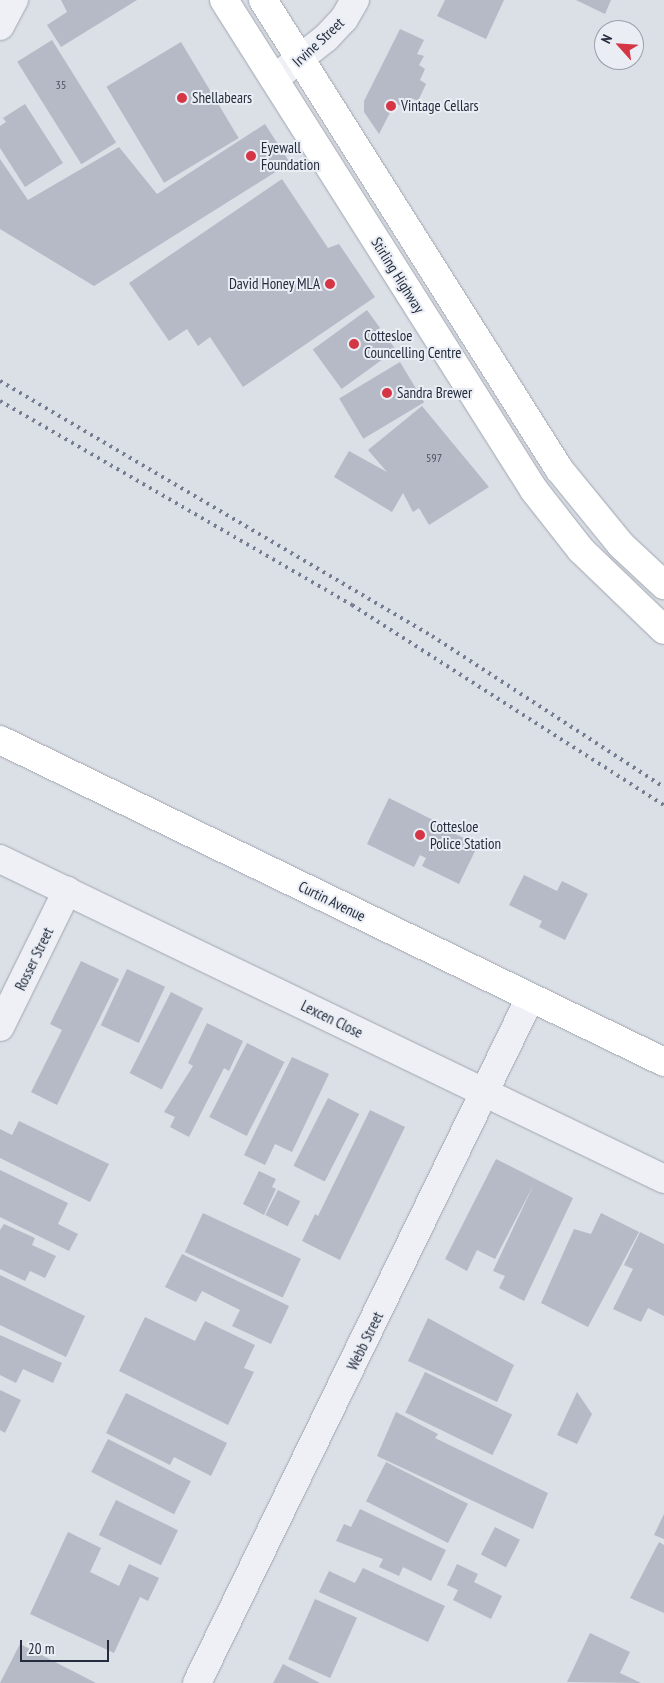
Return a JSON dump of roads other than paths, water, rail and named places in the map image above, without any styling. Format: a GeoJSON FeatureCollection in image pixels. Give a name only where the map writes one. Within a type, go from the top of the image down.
{"type":"FeatureCollection","features":[{"type":"Feature","properties":{"kind":"main road","name":"Stirling Highway"},"geometry":{"type":"LineString","coordinates":[[224,0],[534,490],[581,550],[664,630]]}},
{"type":"Feature","properties":{"kind":"main road","name":"Stirling Highway"},"geometry":{"type":"LineString","coordinates":[[263,0],[300,62],[559,469],[621,545],[664,585]]}},
{"type":"Feature","properties":{"kind":"main road","name":"Curtin Avenue"},"geometry":{"type":"LineString","coordinates":[[0,740],[664,1062]]}},
{"type":"Feature","properties":{"kind":"street"},"geometry":{"type":"LineString","coordinates":[[0,26],[14,0]]}},
{"type":"Feature","properties":{"kind":"street","name":"Irvine Street"},"geometry":{"type":"LineString","coordinates":[[274,78],[300,62],[338,27],[355,0]]}},
{"type":"Feature","properties":{"kind":"street","name":"Lexcen Close"},"geometry":{"type":"LineString","coordinates":[[0,859],[664,1179]]}},
{"type":"Feature","properties":{"kind":"street","name":"Rosser Street"},"geometry":{"type":"LineString","coordinates":[[0,1027],[67,890]]}},
{"type":"Feature","properties":{"kind":"street","name":"Webb Street"},"geometry":{"type":"LineString","coordinates":[[197,1683],[530,998]]}},
{"type":"Feature","properties":{"kind":"railway"},"geometry":{"type":"LineString","coordinates":[[0,381],[432,636],[664,787]]}},
{"type":"Feature","properties":{"kind":"railway"},"geometry":{"type":"LineString","coordinates":[[0,401],[352,605],[664,805]]}},
{"type":"Feature","properties":{"kind":"place","name":"Shellabears"},"geometry":{"type":"Point","coordinates":[182,98]}},
{"type":"Feature","properties":{"kind":"place","name":"Vintage Cellars"},"geometry":{"type":"Point","coordinates":[391,106]}},
{"type":"Feature","properties":{"kind":"place","name":"Eyewall Foundation"},"geometry":{"type":"Point","coordinates":[251,156]}},
{"type":"Feature","properties":{"kind":"place","name":"David Honey MLA"},"geometry":{"type":"Point","coordinates":[330,284]}},
{"type":"Feature","properties":{"kind":"place","name":"Cottesloe Councelling Centre"},"geometry":{"type":"Point","coordinates":[354,344]}},
{"type":"Feature","properties":{"kind":"place","name":"Sandra Brewer"},"geometry":{"type":"Point","coordinates":[387,393]}},
{"type":"Feature","properties":{"kind":"place","name":"Cottesloe Police Station"},"geometry":{"type":"Point","coordinates":[420,835]}}]}
